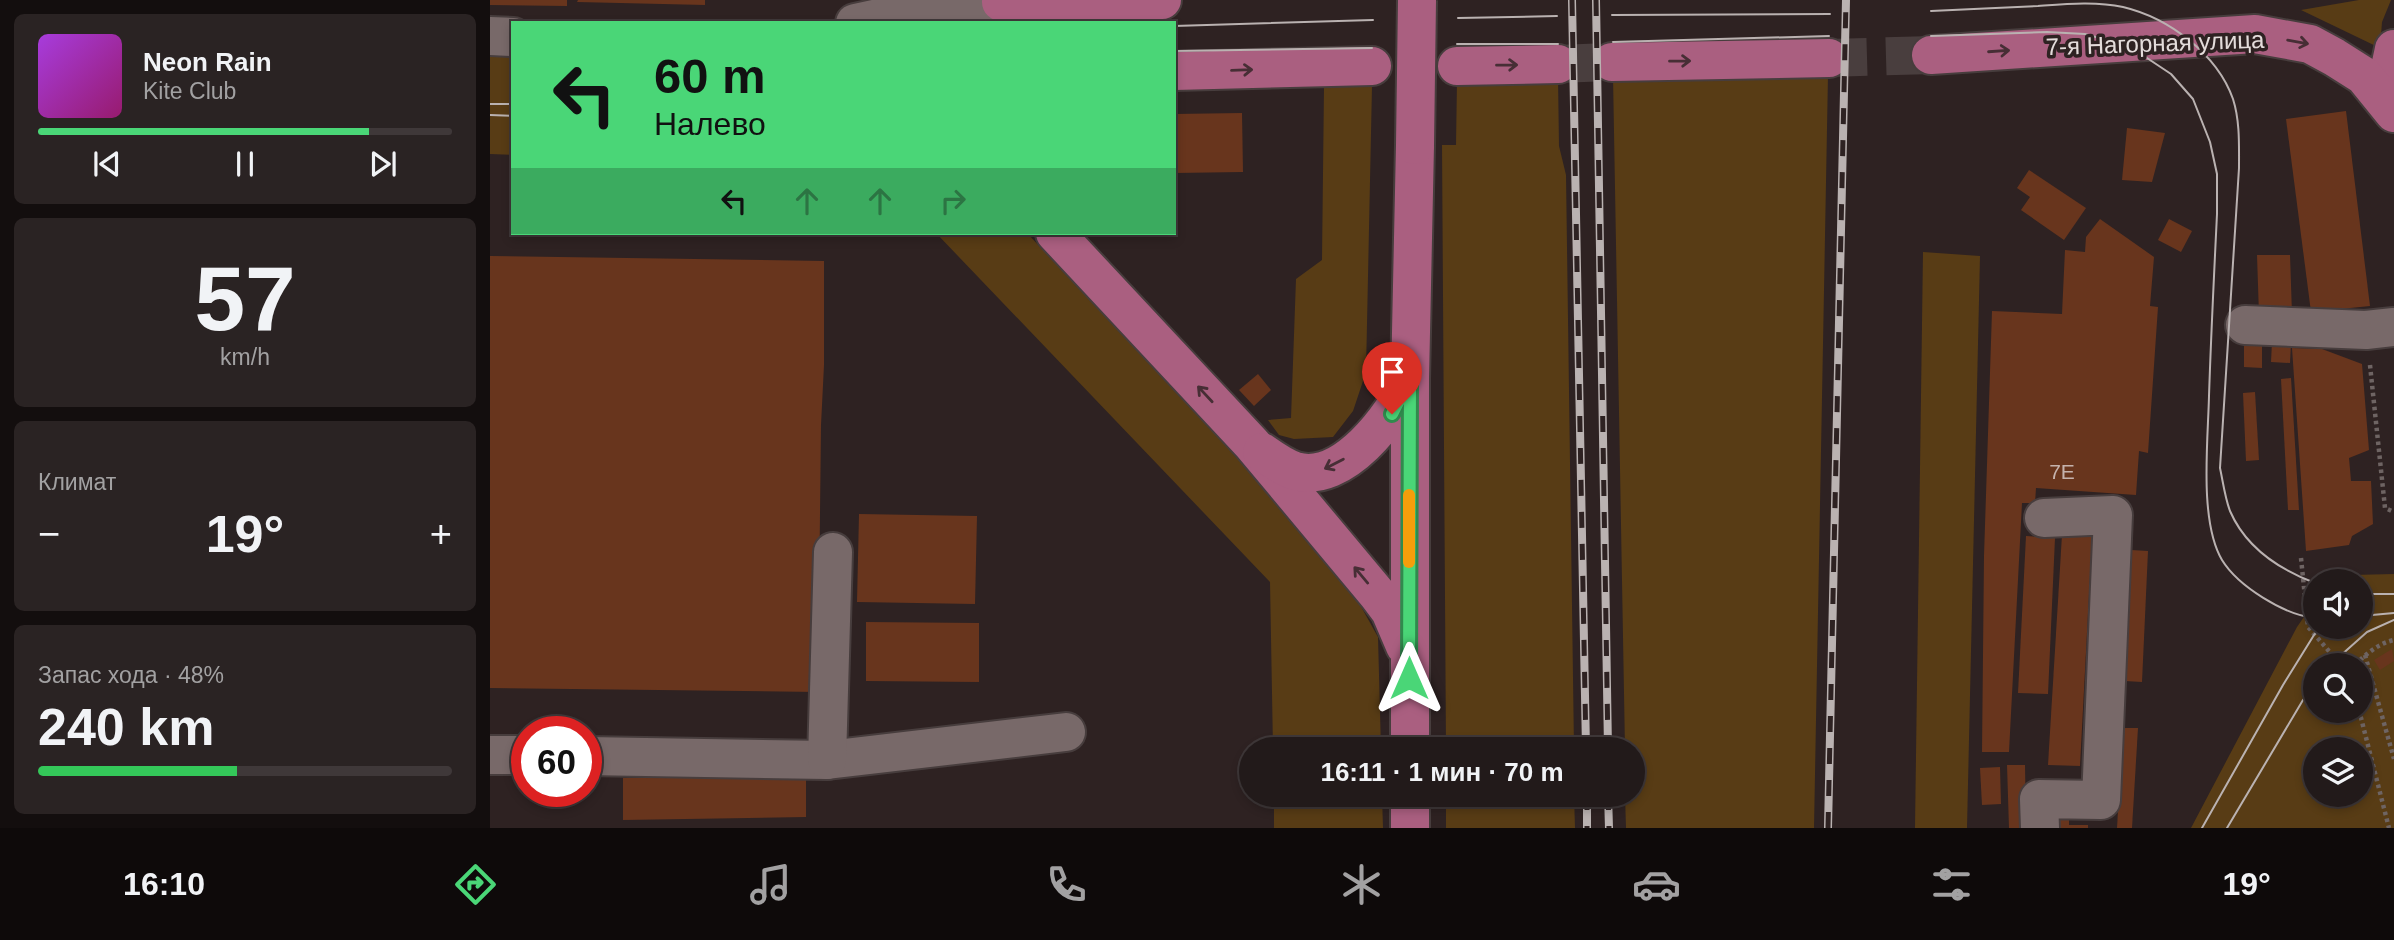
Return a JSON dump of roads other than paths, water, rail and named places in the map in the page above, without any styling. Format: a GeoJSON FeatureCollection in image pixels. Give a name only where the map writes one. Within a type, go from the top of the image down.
{"type":"FeatureCollection","features":[{"type":"Feature","properties":{"kind":"main road"},"geometry":{"type":"LineString","coordinates":[[1002,8],[1162,0]]}},
{"type":"Feature","properties":{"kind":"main road"},"geometry":{"type":"LineString","coordinates":[[1409,737],[1410,379],[1417,0]]}},
{"type":"Feature","properties":{"kind":"main road","name":"7-я Нагорная улица"},"geometry":{"type":"LineString","coordinates":[[1931,55],[2255,34],[2310,44],[2334,57],[2364,76],[2394,113]]}},
{"type":"Feature","properties":{"kind":"main road"},"geometry":{"type":"LineString","coordinates":[[2394,49],[2391,63],[2394,98]]}},
{"type":"Feature","properties":{"kind":"main road"},"geometry":{"type":"LineString","coordinates":[[1612,62],[1829,58]]}},
{"type":"Feature","properties":{"kind":"main road"},"geometry":{"type":"LineString","coordinates":[[1457,66],[1558,64]]}},
{"type":"Feature","properties":{"kind":"main road"},"geometry":{"type":"LineString","coordinates":[[1176,71],[1372,66]]}},
{"type":"Feature","properties":{"kind":"main road"},"geometry":{"type":"LineString","coordinates":[[1057,235],[1252,444],[1390,611],[1408,654]]}},
{"type":"Feature","properties":{"kind":"main road"},"geometry":{"type":"LineString","coordinates":[[1252,444],[1275,461],[1295,471],[1312,472],[1328,468],[1361,447],[1382,426],[1402,398],[1410,379]]}},
{"type":"Feature","properties":{"kind":"main road"},"geometry":{"type":"LineString","coordinates":[[1410,807],[1410,828]]}},
{"type":"Feature","properties":{"kind":"street"},"geometry":{"type":"LineString","coordinates":[[864,21],[948,3],[1002,8]]}},
{"type":"Feature","properties":{"kind":"street"},"geometry":{"type":"LineString","coordinates":[[490,36],[511,37]]}},
{"type":"Feature","properties":{"kind":"street"},"geometry":{"type":"LineString","coordinates":[[2245,325],[2380,329]]}},
{"type":"Feature","properties":{"kind":"street"},"geometry":{"type":"LineString","coordinates":[[2040,828],[2039,799],[2101,800],[2113,515],[2044,518]]}},
{"type":"Feature","properties":{"kind":"street"},"geometry":{"type":"LineString","coordinates":[[827,760],[833,552]]}},
{"type":"Feature","properties":{"kind":"street"},"geometry":{"type":"LineString","coordinates":[[602,756],[827,760],[1066,732]]}},
{"type":"Feature","properties":{"kind":"street"},"geometry":{"type":"LineString","coordinates":[[490,755],[511,755]]}},
{"type":"Feature","properties":{"kind":"tunnel"},"geometry":{"type":"LineString","coordinates":[[1829,58],[1931,55]]}},
{"type":"Feature","properties":{"kind":"tunnel"},"geometry":{"type":"LineString","coordinates":[[1558,64],[1612,62]]}},
{"type":"Feature","properties":{"kind":"tram line"},"geometry":{"type":"LineString","coordinates":[[1931,11],[2080,3],[2123,7],[2140,12],[2174,29],[2216,67],[2233,99],[2238,124],[2239,151],[2220,468],[2230,511],[2245,536],[2276,564],[2303,578]]}},
{"type":"Feature","properties":{"kind":"tram line"},"geometry":{"type":"LineString","coordinates":[[1612,15],[1830,14]]}},
{"type":"Feature","properties":{"kind":"tram line"},"geometry":{"type":"LineString","coordinates":[[1458,18],[1557,16]]}},
{"type":"Feature","properties":{"kind":"tram line"},"geometry":{"type":"LineString","coordinates":[[1176,26],[1373,20]]}},
{"type":"Feature","properties":{"kind":"tram line"},"geometry":{"type":"LineString","coordinates":[[1931,36],[2047,32],[2085,34],[2141,54],[2171,74],[2193,99],[2210,142],[2217,174],[2206,480],[2210,524],[2222,560],[2239,580],[2263,598],[2303,616]]}},
{"type":"Feature","properties":{"kind":"tram line"},"geometry":{"type":"LineString","coordinates":[[1613,42],[1829,36]]}},
{"type":"Feature","properties":{"kind":"tram line"},"geometry":{"type":"LineString","coordinates":[[1457,44],[1558,44]]}},
{"type":"Feature","properties":{"kind":"tram line"},"geometry":{"type":"LineString","coordinates":[[1176,51],[1372,48]]}},
{"type":"Feature","properties":{"kind":"tram line"},"geometry":{"type":"LineString","coordinates":[[490,104],[511,104]]}},
{"type":"Feature","properties":{"kind":"tram line"},"geometry":{"type":"LineString","coordinates":[[490,115],[511,116]]}},
{"type":"Feature","properties":{"kind":"tram line"},"geometry":{"type":"LineString","coordinates":[[2373,594],[2394,594]]}},
{"type":"Feature","properties":{"kind":"tram line"},"geometry":{"type":"LineString","coordinates":[[2373,615],[2394,613]]}},
{"type":"Feature","properties":{"kind":"tram line"},"geometry":{"type":"LineString","coordinates":[[2343,653],[2367,632],[2394,620]]}},
{"type":"Feature","properties":{"kind":"tram line"},"geometry":{"type":"LineString","coordinates":[[2202,828],[2312,639]]}},
{"type":"Feature","properties":{"kind":"tram line"},"geometry":{"type":"LineString","coordinates":[[2227,828],[2303,700]]}},
{"type":"Feature","properties":{"kind":"railway"},"geometry":{"type":"LineString","coordinates":[[1572,0],[1586,737]]}},
{"type":"Feature","properties":{"kind":"railway"},"geometry":{"type":"LineString","coordinates":[[1596,0],[1608,737]]}},
{"type":"Feature","properties":{"kind":"railway"},"geometry":{"type":"LineString","coordinates":[[1828,828],[1846,0]]}},
{"type":"Feature","properties":{"kind":"railway"},"geometry":{"type":"LineString","coordinates":[[1587,807],[1587,828]]}},
{"type":"Feature","properties":{"kind":"railway"},"geometry":{"type":"LineString","coordinates":[[1608,807],[1609,828]]}}]}
